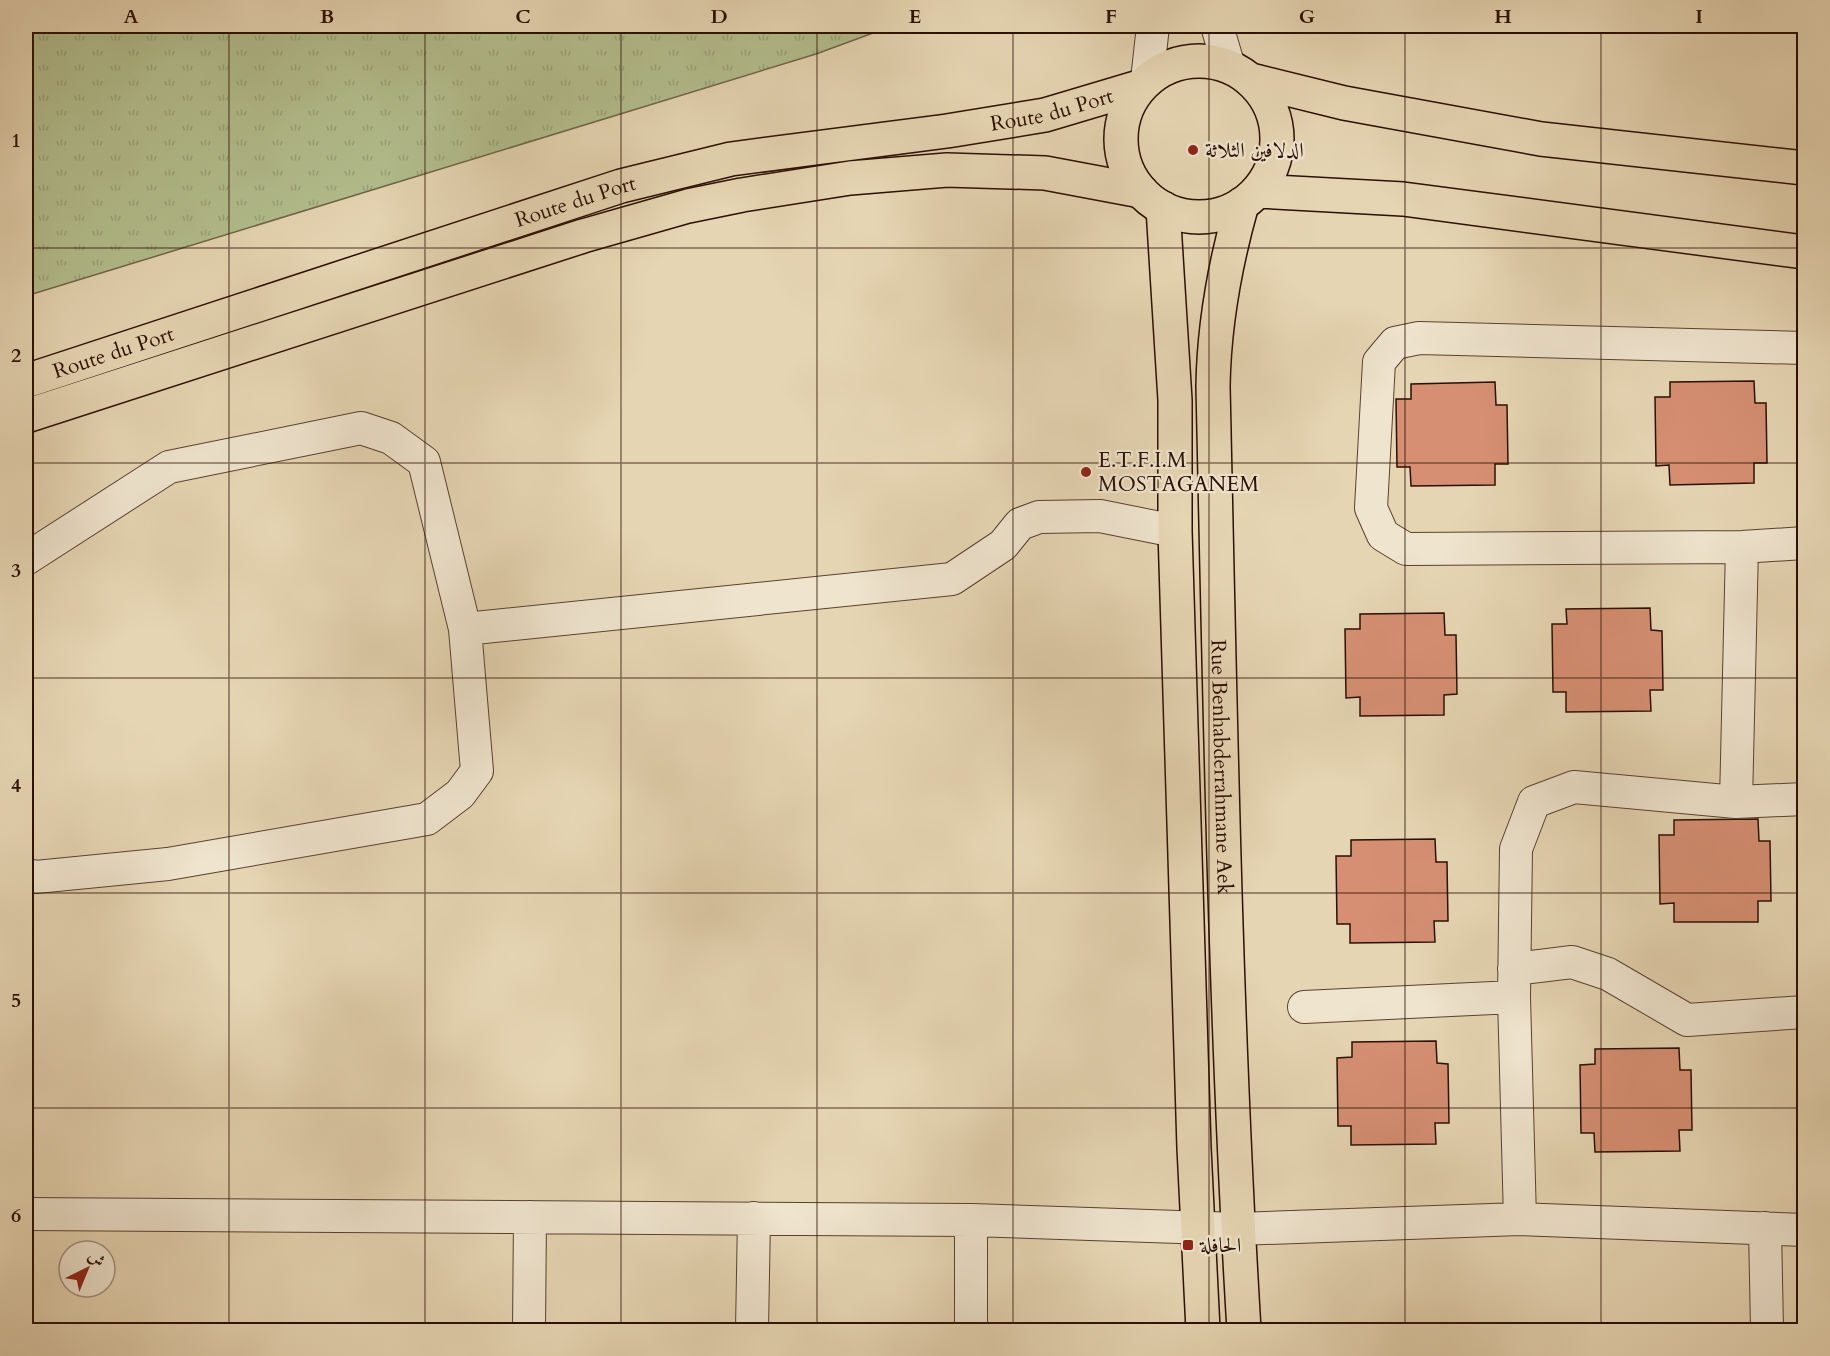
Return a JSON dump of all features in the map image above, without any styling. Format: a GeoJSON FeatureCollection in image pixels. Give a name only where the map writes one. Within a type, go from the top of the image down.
{"type":"FeatureCollection","features":[{"type":"Feature","properties":{"kind":"main road"},"geometry":{"type":"LineString","coordinates":[[1240,74],[1267,99],[1276,130],[1277,147],[1271,170],[1250,198],[1224,214],[1203,218],[1183,216],[1152,200],[1126,168],[1121,140],[1126,112],[1143,84],[1166,68],[1186,62],[1208,62],[1240,74],[1344,103],[1541,139],[1804,168]]}},
{"type":"Feature","properties":{"kind":"main road","name":"Route du Port"},"geometry":{"type":"LineString","coordinates":[[26,381],[664,174],[788,151],[996,124],[1083,105],[1143,84]]}},
{"type":"Feature","properties":{"kind":"main road","name":"Route du Port"},"geometry":{"type":"LineString","coordinates":[[26,416],[583,236],[678,209],[742,195],[850,178],[947,170],[1045,173],[1152,200]]}},
{"type":"Feature","properties":{"kind":"main road"},"geometry":{"type":"LineString","coordinates":[[1250,198],[1403,199],[1804,252]]}},
{"type":"Feature","properties":{"kind":"main road","name":"Rue Benhabderrahmane Aek"},"geometry":{"type":"LineString","coordinates":[[1244,1330],[1224,881],[1213,386],[1214,336],[1231,244],[1250,198]]}},
{"type":"Feature","properties":{"kind":"main road","name":"Rue Benhabderrahmane Aek"},"geometry":{"type":"LineString","coordinates":[[1152,200],[1175,400],[1176,531],[1203,1330]]}},
{"type":"Feature","properties":{"kind":"street"},"geometry":{"type":"LineString","coordinates":[[1143,84],[1153,26]]}},
{"type":"Feature","properties":{"kind":"street"},"geometry":{"type":"LineString","coordinates":[[1217,26],[1240,74]]}},
{"type":"Feature","properties":{"kind":"street"},"geometry":{"type":"LineString","coordinates":[[1804,348],[1419,338],[1395,343],[1379,362],[1371,508],[1383,535],[1406,549],[1742,548],[1804,543]]}},
{"type":"Feature","properties":{"kind":"street"},"geometry":{"type":"LineString","coordinates":[[26,559],[169,467],[361,428],[391,438],[424,462],[465,628],[477,771],[460,794],[427,819],[168,864],[36,877],[26,874]]}},
{"type":"Feature","properties":{"kind":"street"},"geometry":{"type":"LineString","coordinates":[[465,628],[952,579],[1003,544],[1020,524],[1039,517],[1100,516],[1176,531]]}},
{"type":"Feature","properties":{"kind":"street"},"geometry":{"type":"LineString","coordinates":[[1736,802],[1742,548]]}},
{"type":"Feature","properties":{"kind":"street"},"geometry":{"type":"LineString","coordinates":[[1520,1219],[1514,983],[1516,849],[1534,802],[1574,787],[1736,802],[1804,799]]}},
{"type":"Feature","properties":{"kind":"street"},"geometry":{"type":"LineString","coordinates":[[1304,1007],[1514,983],[1572,962],[1608,974],[1687,1020],[1804,1012]]}},
{"type":"Feature","properties":{"kind":"street"},"geometry":{"type":"LineString","coordinates":[[26,1214],[971,1220],[1238,1229],[1520,1219],[1804,1230]]}},
{"type":"Feature","properties":{"kind":"street"},"geometry":{"type":"LineString","coordinates":[[529,1330],[530,1217]]}},
{"type":"Feature","properties":{"kind":"street"},"geometry":{"type":"LineString","coordinates":[[752,1330],[754,1218]]}},
{"type":"Feature","properties":{"kind":"street"},"geometry":{"type":"LineString","coordinates":[[971,1220],[971,1330]]}},
{"type":"Feature","properties":{"kind":"street"},"geometry":{"type":"LineString","coordinates":[[1765,1228],[1767,1330]]}},
{"type":"Feature","properties":{"kind":"green space"},"geometry":{"type":"Polygon","coordinates":[[[26,26],[892,26],[816,54],[26,296],[26,26]]]}},
{"type":"Feature","properties":{"kind":"building"},"geometry":{"type":"Polygon","coordinates":[[[1754,381],[1755,403],[1766,403],[1767,463],[1754,463],[1754,483],[1670,485],[1669,465],[1656,466],[1655,397],[1670,397],[1670,382],[1754,381]]]}},
{"type":"Feature","properties":{"kind":"building"},"geometry":{"type":"Polygon","coordinates":[[[1495,382],[1496,405],[1507,405],[1508,464],[1495,464],[1495,485],[1411,486],[1410,467],[1397,467],[1396,399],[1411,399],[1411,384],[1495,382]]]}},
{"type":"Feature","properties":{"kind":"building"},"geometry":{"type":"Polygon","coordinates":[[[1650,608],[1651,630],[1662,631],[1663,690],[1650,690],[1651,711],[1566,712],[1566,692],[1553,692],[1552,624],[1567,624],[1566,609],[1650,608]]]}},
{"type":"Feature","properties":{"kind":"building"},"geometry":{"type":"Polygon","coordinates":[[[1444,613],[1445,635],[1456,635],[1457,694],[1444,695],[1444,715],[1360,716],[1360,697],[1346,698],[1345,629],[1360,629],[1360,614],[1444,613]]]}},
{"type":"Feature","properties":{"kind":"building"},"geometry":{"type":"Polygon","coordinates":[[[1758,819],[1759,841],[1770,841],[1771,901],[1758,901],[1758,922],[1674,922],[1674,903],[1660,904],[1659,835],[1674,835],[1674,820],[1758,819]]]}},
{"type":"Feature","properties":{"kind":"building"},"geometry":{"type":"Polygon","coordinates":[[[1435,839],[1436,862],[1447,862],[1448,921],[1434,921],[1435,942],[1350,943],[1350,924],[1337,924],[1336,856],[1351,856],[1351,840],[1435,839]]]}},
{"type":"Feature","properties":{"kind":"building"},"geometry":{"type":"Polygon","coordinates":[[[1436,1041],[1437,1063],[1448,1064],[1449,1123],[1435,1123],[1436,1144],[1351,1145],[1351,1126],[1338,1126],[1337,1058],[1352,1057],[1352,1042],[1436,1041]]]}},
{"type":"Feature","properties":{"kind":"building"},"geometry":{"type":"Polygon","coordinates":[[[1679,1048],[1680,1070],[1691,1070],[1692,1130],[1679,1130],[1680,1151],[1595,1152],[1594,1133],[1581,1133],[1580,1065],[1595,1064],[1595,1049],[1679,1048]]]}},
{"type":"Feature","properties":{"kind":"place","name":"الدلافين الثلاثة"},"geometry":{"type":"Point","coordinates":[1193,150]}},
{"type":"Feature","properties":{"kind":"place","name":"E.T.F.I.M MOSTAGANEM"},"geometry":{"type":"Point","coordinates":[1086,472]}},
{"type":"Feature","properties":{"kind":"place","name":"الحافلة"},"geometry":{"type":"Point","coordinates":[1188,1245]}}]}
